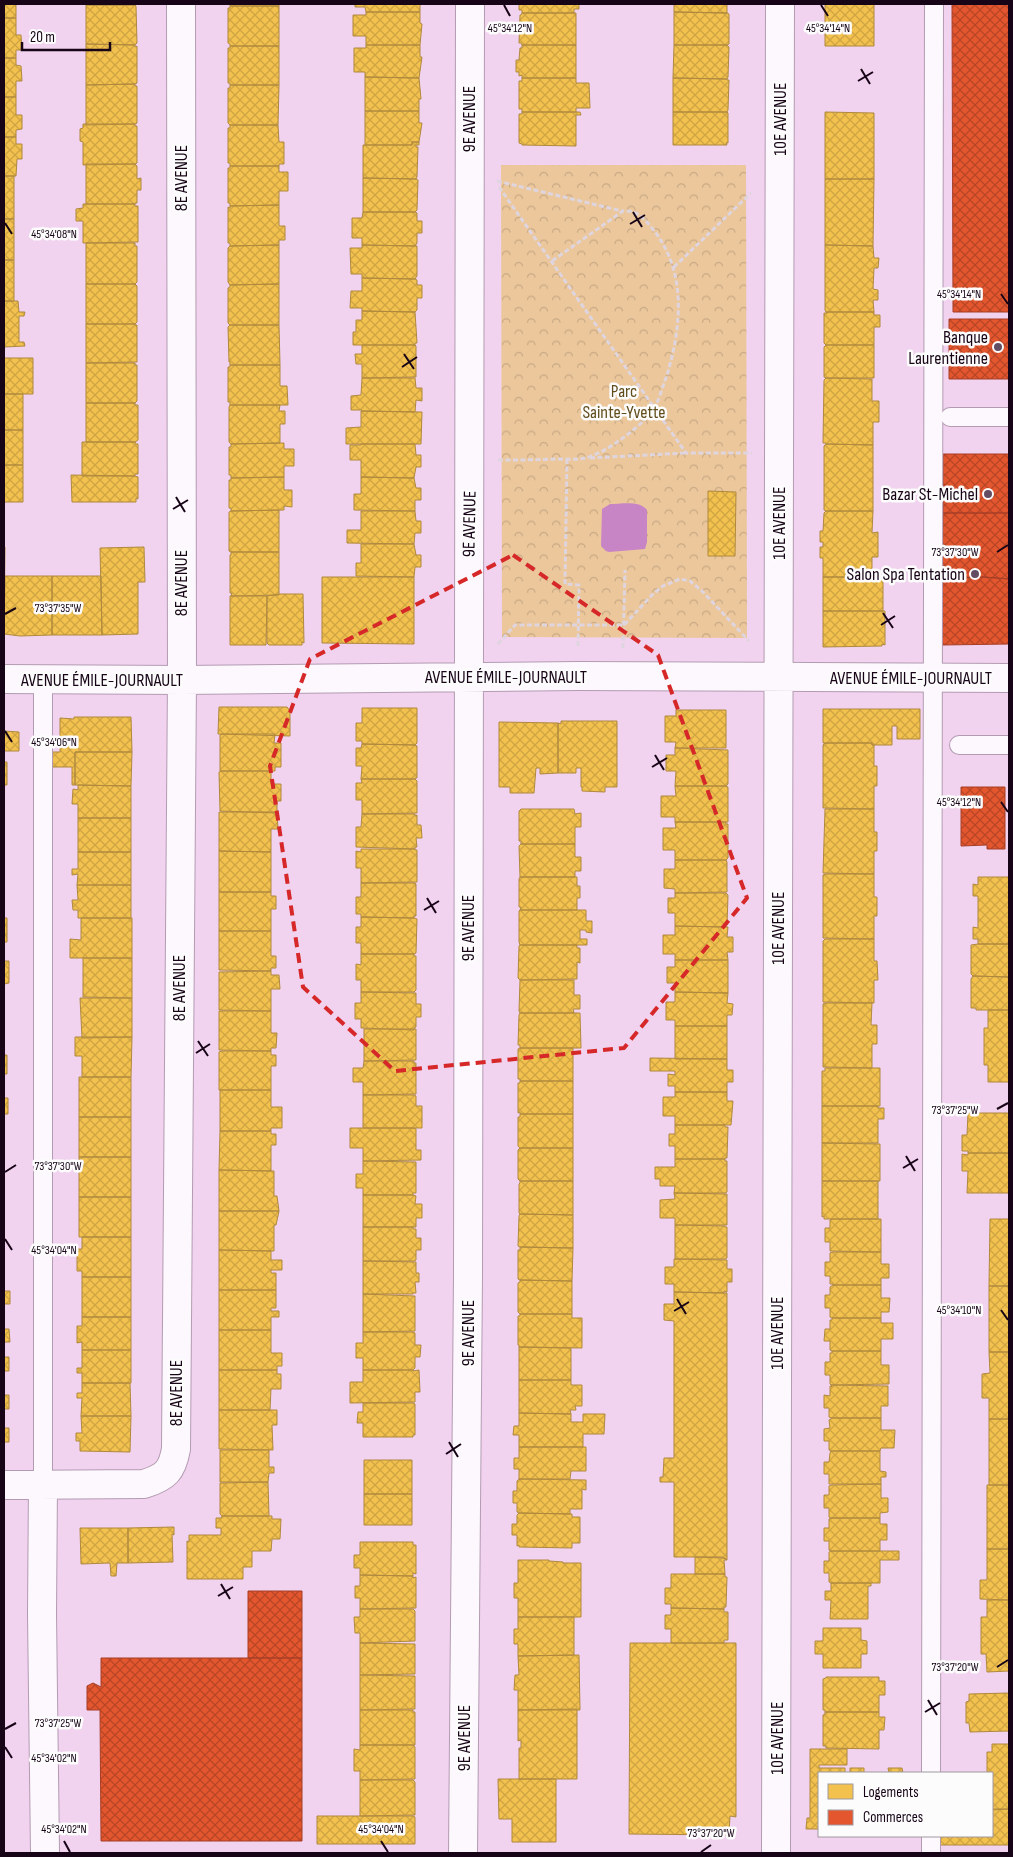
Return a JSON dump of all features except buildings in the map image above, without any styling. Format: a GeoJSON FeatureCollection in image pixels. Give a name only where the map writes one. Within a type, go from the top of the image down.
{"type":"FeatureCollection","features":[{"type":"Feature","properties":{"kind":"street","name":"8E AVENUE"},"geometry":{"type":"LineString","coordinates":[[4,1485],[144,1484],[158,1480],[168,1472],[174,1462],[176,1449],[182,680],[181,4]]}},
{"type":"Feature","properties":{"kind":"street","name":"9E AVENUE"},"geometry":{"type":"LineString","coordinates":[[463,1853],[468,1276],[470,4]]}},
{"type":"Feature","properties":{"kind":"street","name":"10E AVENUE"},"geometry":{"type":"LineString","coordinates":[[776,1853],[780,4]]}},
{"type":"Feature","properties":{"kind":"street","name":"AVENUE ÉMILE-JOURNAULT"},"geometry":{"type":"LineString","coordinates":[[4,679],[182,680],[578,676],[1009,678]]}},
{"type":"Feature","properties":{"kind":"street"},"geometry":{"type":"LineString","coordinates":[[43,1484],[45,1853]]}},
{"type":"Feature","properties":{"kind":"lane"},"geometry":{"type":"LineString","coordinates":[[932,1772],[934,4]]}},
{"type":"Feature","properties":{"kind":"lane"},"geometry":{"type":"LineString","coordinates":[[950,416],[1009,417]]}},
{"type":"Feature","properties":{"kind":"lane"},"geometry":{"type":"LineString","coordinates":[[43,679],[43,1484]]}},
{"type":"Feature","properties":{"kind":"lane"},"geometry":{"type":"LineString","coordinates":[[959,745],[1009,745]]}},
{"type":"Feature","properties":{"kind":"lane"},"geometry":{"type":"LineString","coordinates":[[931,1837],[931,1853]]}},
{"type":"Feature","properties":{"kind":"path"},"geometry":{"type":"LineString","coordinates":[[674,267],[780,165]]}},
{"type":"Feature","properties":{"kind":"path"},"geometry":{"type":"LineString","coordinates":[[586,458],[622,439],[655,408],[671,362],[678,323],[678,284],[674,267],[664,246],[644,218],[634,212],[623,212],[495,181],[655,408],[686,453]]}},
{"type":"Feature","properties":{"kind":"path"},"geometry":{"type":"LineString","coordinates":[[552,262],[623,212]]}},
{"type":"Feature","properties":{"kind":"path"},"geometry":{"type":"LineString","coordinates":[[470,460],[567,459],[686,453],[778,453]]}},
{"type":"Feature","properties":{"kind":"path"},"geometry":{"type":"LineString","coordinates":[[567,459],[565,584],[579,585],[578,676]]}},
{"type":"Feature","properties":{"kind":"path"},"geometry":{"type":"LineString","coordinates":[[624,626],[625,570]]}},
{"type":"Feature","properties":{"kind":"path"},"geometry":{"type":"LineString","coordinates":[[468,677],[515,625],[624,626],[652,595],[663,586],[680,579],[690,581],[752,644]]}},
{"type":"Feature","properties":{"kind":"highlighted area"},"geometry":{"type":"Polygon","coordinates":[[[513,555],[658,655],[747,898],[624,1048],[395,1071],[303,987],[270,766],[310,659],[513,555]]]}},
{"type":"Feature","properties":{"kind":"green space","name":"Parc Sainte-Yvette"},"geometry":{"type":"Polygon","coordinates":[[[501,165],[746,165],[747,638],[502,637],[501,165]]]}},
{"type":"Feature","properties":{"kind":"shaded area"},"geometry":{"type":"Polygon","coordinates":[[[610,504],[635,504],[647,510],[647,542],[645,549],[609,552],[601,546],[602,509],[610,504]]]}},
{"type":"Feature","properties":{"kind":"place","name":"Banque Laurentienne"},"geometry":{"type":"Point","coordinates":[998,347]}},
{"type":"Feature","properties":{"kind":"place","name":"Bazar St-Michel"},"geometry":{"type":"Point","coordinates":[988,494]}},
{"type":"Feature","properties":{"kind":"place","name":"Salon Spa Tentation"},"geometry":{"type":"Point","coordinates":[975,574]}}]}
